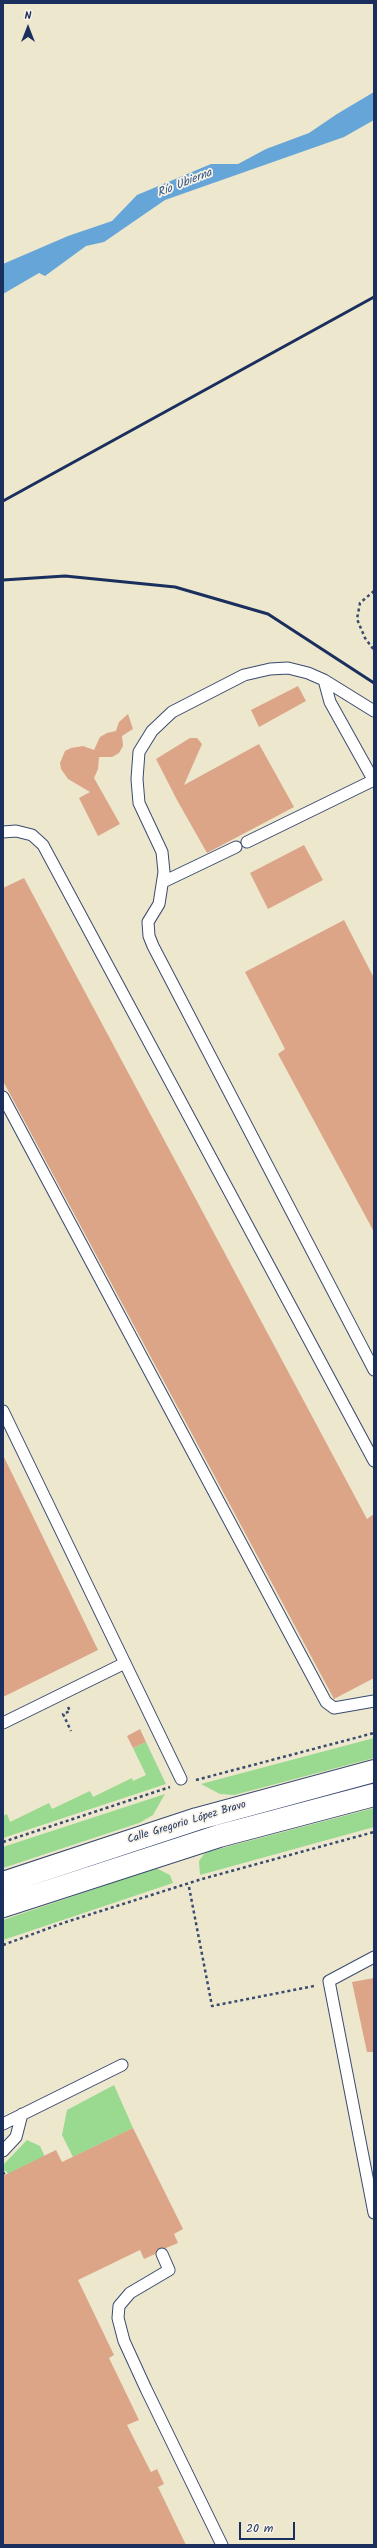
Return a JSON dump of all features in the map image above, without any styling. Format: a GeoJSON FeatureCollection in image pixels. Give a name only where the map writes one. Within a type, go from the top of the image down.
{"type":"FeatureCollection","features":[{"type":"Feature","properties":{"kind":"main road","name":"Calle Gregorio López Bravo"},"geometry":{"type":"LineString","coordinates":[[3,1883],[197,1819],[374,1772]]}},
{"type":"Feature","properties":{"kind":"main road","name":"Calle Gregorio López Bravo"},"geometry":{"type":"LineString","coordinates":[[3,1906],[198,1842],[374,1795]]}},
{"type":"Feature","properties":{"kind":"lane"},"geometry":{"type":"LineString","coordinates":[[374,711],[324,680],[288,668],[270,669],[244,675],[172,712],[152,731],[140,752],[137,780],[139,803],[162,852],[163,882],[159,904],[148,922],[149,936],[153,946],[374,1370]]}},
{"type":"Feature","properties":{"kind":"lane"},"geometry":{"type":"LineString","coordinates":[[246,842],[374,780],[365,767],[330,702],[324,680]]}},
{"type":"Feature","properties":{"kind":"lane"},"geometry":{"type":"LineString","coordinates":[[3,832],[16,831],[32,835],[43,845],[372,1455]]}},
{"type":"Feature","properties":{"kind":"lane"},"geometry":{"type":"LineString","coordinates":[[163,882],[236,847]]}},
{"type":"Feature","properties":{"kind":"lane"},"geometry":{"type":"LineString","coordinates":[[3,1097],[326,1702],[334,1708],[374,1701]]}},
{"type":"Feature","properties":{"kind":"lane"},"geometry":{"type":"LineString","coordinates":[[3,1411],[181,1779]]}},
{"type":"Feature","properties":{"kind":"lane"},"geometry":{"type":"LineString","coordinates":[[3,1723],[125,1663]]}},
{"type":"Feature","properties":{"kind":"lane"},"geometry":{"type":"LineString","coordinates":[[374,1957],[329,1981],[374,2213]]}},
{"type":"Feature","properties":{"kind":"lane"},"geometry":{"type":"LineString","coordinates":[[3,2124],[122,2065]]}},
{"type":"Feature","properties":{"kind":"lane"},"geometry":{"type":"LineString","coordinates":[[3,2151],[16,2137],[22,2114]]}},
{"type":"Feature","properties":{"kind":"lane"},"geometry":{"type":"LineString","coordinates":[[162,2254],[168,2270],[130,2293],[119,2306],[118,2318],[124,2341],[222,2545]]}},
{"type":"Feature","properties":{"kind":"path"},"geometry":{"type":"LineString","coordinates":[[374,591],[360,603],[357,619],[365,638],[374,650]]}},
{"type":"Feature","properties":{"kind":"path"},"geometry":{"type":"LineString","coordinates":[[3,1945],[63,1923],[202,1879],[374,1832]]}},
{"type":"Feature","properties":{"kind":"path"},"geometry":{"type":"LineString","coordinates":[[189,1887],[212,2006],[305,1989],[329,1981]]}},
{"type":"Feature","properties":{"kind":"green space"},"geometry":{"type":"Polygon","coordinates":[[[374,1738],[374,1758],[234,1795],[220,1794],[201,1784],[374,1738]]]}},
{"type":"Feature","properties":{"kind":"green space"},"geometry":{"type":"Polygon","coordinates":[[[146,1742],[166,1784],[3,1838],[3,1816],[7,1814],[10,1822],[49,1803],[52,1809],[90,1791],[93,1797],[132,1778],[133,1781],[146,1775],[133,1748],[146,1742]]]}},
{"type":"Feature","properties":{"kind":"green space"},"geometry":{"type":"Polygon","coordinates":[[[165,1794],[153,1815],[139,1823],[3,1868],[3,1847],[165,1794]]]}},
{"type":"Feature","properties":{"kind":"green space"},"geometry":{"type":"Polygon","coordinates":[[[374,1808],[374,1827],[200,1875],[199,1861],[204,1854],[211,1851],[374,1808]]]}},
{"type":"Feature","properties":{"kind":"green space"},"geometry":{"type":"Polygon","coordinates":[[[156,1868],[170,1875],[173,1883],[3,1940],[3,1920],[156,1868]]]}},
{"type":"Feature","properties":{"kind":"green space"},"geometry":{"type":"Polygon","coordinates":[[[114,2085],[133,2128],[73,2157],[62,2135],[67,2110],[114,2085]]]}},
{"type":"Feature","properties":{"kind":"green space"},"geometry":{"type":"Polygon","coordinates":[[[27,2140],[40,2146],[50,2168],[8,2174],[6,2171],[3,2172],[3,2165],[27,2140]]]}},
{"type":"Feature","properties":{"kind":"water","name":"Río Ubierna"},"geometry":{"type":"Polygon","coordinates":[[[374,92],[374,120],[344,137],[165,200],[104,242],[86,246],[45,276],[39,273],[3,294],[3,264],[68,236],[112,221],[137,195],[211,164],[238,164],[266,149],[309,133],[374,92]]]}},
{"type":"Feature","properties":{"kind":"building"},"geometry":{"type":"Polygon","coordinates":[[[298,686],[306,701],[259,727],[251,710],[298,686]]]}},
{"type":"Feature","properties":{"kind":"building"},"geometry":{"type":"Polygon","coordinates":[[[128,714],[133,729],[122,736],[123,746],[119,753],[112,757],[99,757],[98,769],[94,778],[120,824],[98,836],[79,798],[90,792],[68,779],[61,769],[60,763],[65,751],[71,748],[83,746],[94,750],[100,737],[107,733],[116,731],[119,722],[128,714]]]}},
{"type":"Feature","properties":{"kind":"building"},"geometry":{"type":"Polygon","coordinates":[[[190,738],[197,738],[202,744],[184,785],[259,744],[294,807],[207,853],[156,759],[190,738]]]}},
{"type":"Feature","properties":{"kind":"building"},"geometry":{"type":"Polygon","coordinates":[[[304,845],[323,880],[268,909],[250,873],[304,845]]]}},
{"type":"Feature","properties":{"kind":"building"},"geometry":{"type":"Polygon","coordinates":[[[24,878],[367,1519],[374,1514],[374,1678],[334,1699],[3,1081],[3,888],[24,878]]]}},
{"type":"Feature","properties":{"kind":"building"},"geometry":{"type":"Polygon","coordinates":[[[344,920],[374,978],[374,1232],[278,1054],[285,1049],[245,972],[344,920]]]}},
{"type":"Feature","properties":{"kind":"building"},"geometry":{"type":"Polygon","coordinates":[[[3,1455],[98,1650],[3,1697],[3,1455]]]}},
{"type":"Feature","properties":{"kind":"building"},"geometry":{"type":"Polygon","coordinates":[[[140,1729],[146,1742],[133,1748],[127,1736],[140,1729]]]}},
{"type":"Feature","properties":{"kind":"building"},"geometry":{"type":"Polygon","coordinates":[[[374,1978],[374,2052],[367,2052],[352,1982],[374,1978]]]}},
{"type":"Feature","properties":{"kind":"building"},"geometry":{"type":"Polygon","coordinates":[[[133,2128],[183,2229],[174,2234],[178,2243],[166,2248],[159,2248],[155,2254],[144,2259],[140,2250],[78,2280],[114,2355],[109,2358],[139,2420],[127,2425],[151,2472],[157,2469],[164,2484],[158,2487],[186,2545],[3,2545],[3,2176],[56,2150],[62,2162],[133,2128]]]}},
{"type":"Feature","properties":{"kind":"railway"},"geometry":{"type":"LineString","coordinates":[[3,501],[374,297]]}},
{"type":"Feature","properties":{"kind":"railway"},"geometry":{"type":"LineString","coordinates":[[3,580],[65,576],[175,587],[268,614],[374,683]]}}]}
